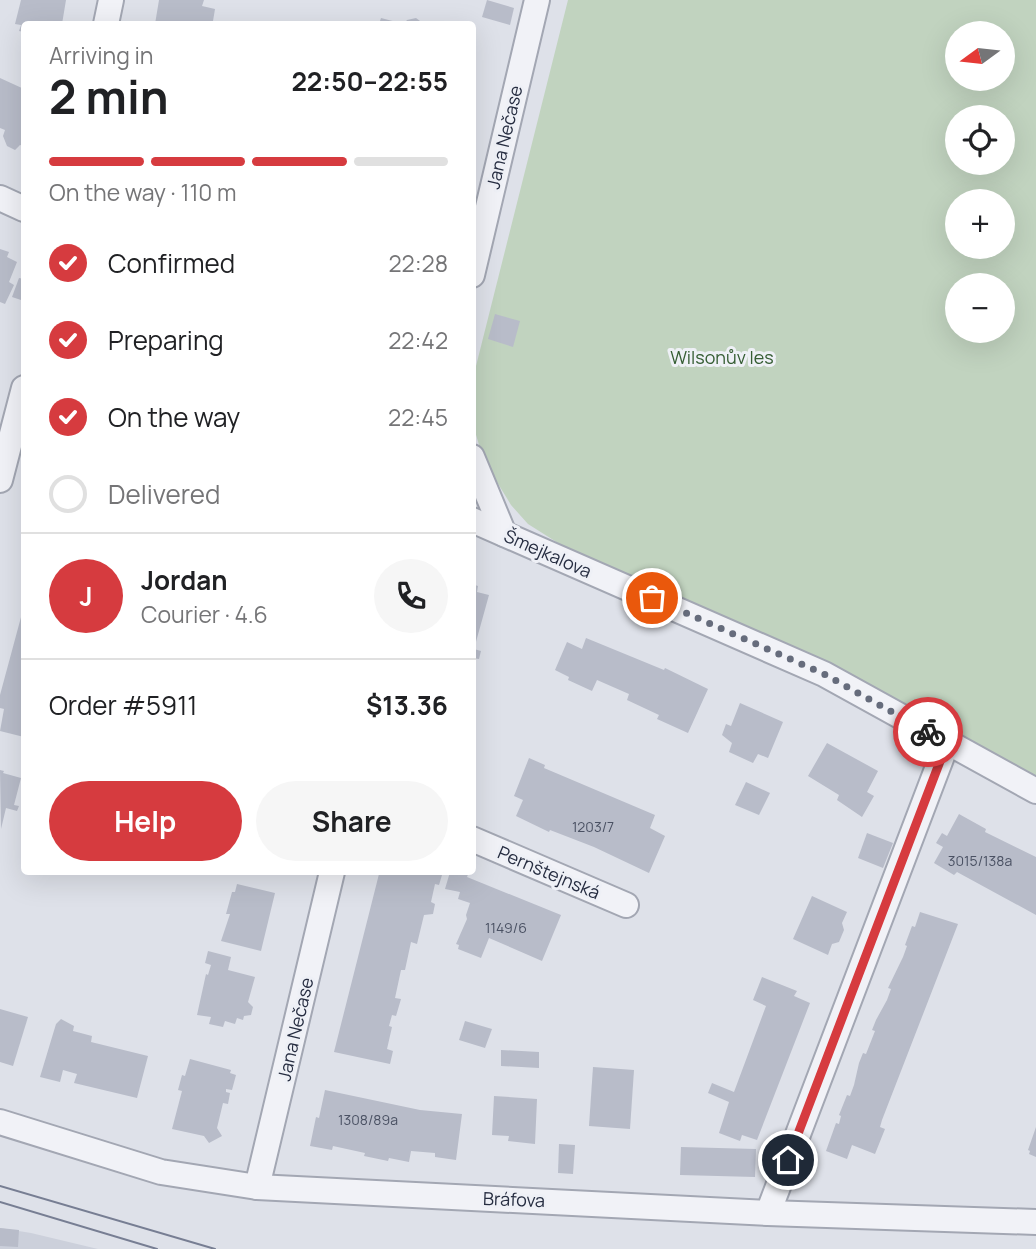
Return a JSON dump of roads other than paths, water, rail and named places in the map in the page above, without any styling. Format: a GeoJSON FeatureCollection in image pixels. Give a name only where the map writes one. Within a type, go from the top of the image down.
{"type":"FeatureCollection","features":[{"type":"Feature","properties":{"kind":"street"},"geometry":{"type":"LineString","coordinates":[[107,21],[111,0]]}},
{"type":"Feature","properties":{"kind":"street","name":"Jana Nečase"},"geometry":{"type":"LineString","coordinates":[[476,258],[537,0]]}},
{"type":"Feature","properties":{"kind":"street"},"geometry":{"type":"LineString","coordinates":[[0,198],[21,208]]}},
{"type":"Feature","properties":{"kind":"street"},"geometry":{"type":"LineString","coordinates":[[0,480],[21,400]]}},
{"type":"Feature","properties":{"kind":"street"},"geometry":{"type":"LineString","coordinates":[[476,467],[504,534]]}},
{"type":"Feature","properties":{"kind":"street","name":"Šmejkalova"},"geometry":{"type":"LineString","coordinates":[[476,522],[824,674],[1036,791]]}},
{"type":"Feature","properties":{"kind":"street"},"geometry":{"type":"LineString","coordinates":[[768,1213],[947,743]]}},
{"type":"Feature","properties":{"kind":"street","name":"Pernštejnská"},"geometry":{"type":"LineString","coordinates":[[476,841],[626,905]]}},
{"type":"Feature","properties":{"kind":"street","name":"Jana Nečase"},"geometry":{"type":"LineString","coordinates":[[257,1187],[331,875]]}},
{"type":"Feature","properties":{"kind":"street","name":"Bráfova"},"geometry":{"type":"LineString","coordinates":[[0,1122],[161,1172],[257,1187],[768,1213],[1036,1222]]}},
{"type":"Feature","properties":{"kind":"tram line"},"geometry":{"type":"LineString","coordinates":[[0,1186],[215,1249]]}},
{"type":"Feature","properties":{"kind":"tram line"},"geometry":{"type":"LineString","coordinates":[[0,1202],[157,1249]]}},
{"type":"Feature","properties":{"kind":"park label","name":"Wilsonův les"},"geometry":{"type":"Point","coordinates":[722,357]}}]}
